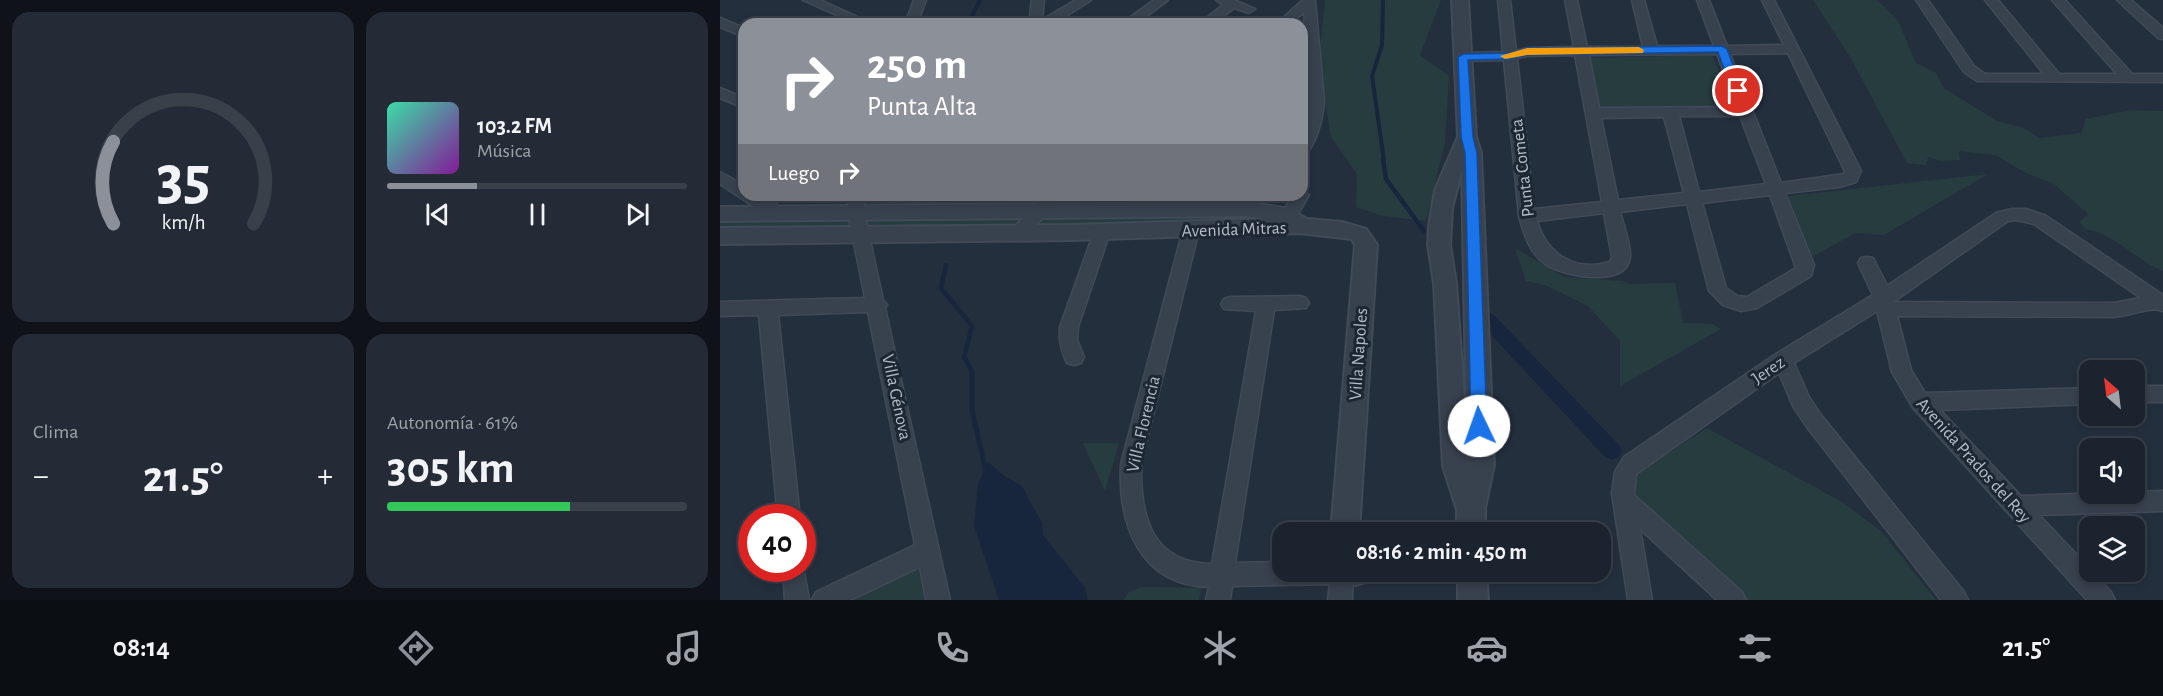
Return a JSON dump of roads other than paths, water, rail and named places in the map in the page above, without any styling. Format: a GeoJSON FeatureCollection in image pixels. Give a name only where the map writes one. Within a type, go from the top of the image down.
{"type":"FeatureCollection","features":[{"type":"Feature","properties":{"kind":"street"},"geometry":{"type":"LineString","coordinates":[[809,0],[852,18]]}},
{"type":"Feature","properties":{"kind":"street"},"geometry":{"type":"LineString","coordinates":[[913,18],[920,0]]}},
{"type":"Feature","properties":{"kind":"street"},"geometry":{"type":"LineString","coordinates":[[1036,18],[1038,0]]}},
{"type":"Feature","properties":{"kind":"street"},"geometry":{"type":"LineString","coordinates":[[1055,18],[1085,0]]}},
{"type":"Feature","properties":{"kind":"street"},"geometry":{"type":"LineString","coordinates":[[1136,18],[1162,0]]}},
{"type":"Feature","properties":{"kind":"street"},"geometry":{"type":"LineString","coordinates":[[1460,0],[1467,137],[1471,153],[1481,465],[1471,520]]}},
{"type":"Feature","properties":{"kind":"street","name":"Punta Cometa"},"geometry":{"type":"LineString","coordinates":[[1504,0],[1531,236],[1536,245],[1549,258],[1575,270],[1605,270],[1617,266],[1621,257],[1611,205]]}},
{"type":"Feature","properties":{"kind":"street"},"geometry":{"type":"LineString","coordinates":[[1571,0],[1611,205]]}},
{"type":"Feature","properties":{"kind":"street"},"geometry":{"type":"LineString","coordinates":[[1638,0],[1651,50]]}},
{"type":"Feature","properties":{"kind":"street"},"geometry":{"type":"LineString","coordinates":[[1670,112],[1718,291],[1731,303],[1742,305],[1751,303],[1805,271],[1805,265],[1703,0]]}},
{"type":"Feature","properties":{"kind":"street"},"geometry":{"type":"LineString","coordinates":[[1527,216],[1611,205],[1839,182],[1850,178],[1853,171],[1768,0]]}},
{"type":"Feature","properties":{"kind":"street"},"geometry":{"type":"LineString","coordinates":[[1922,0],[1969,69],[1978,76],[1991,80],[2163,78]]}},
{"type":"Feature","properties":{"kind":"street"},"geometry":{"type":"LineString","coordinates":[[1991,0],[2055,78]]}},
{"type":"Feature","properties":{"kind":"street"},"geometry":{"type":"LineString","coordinates":[[2058,0],[2128,78]]}},
{"type":"Feature","properties":{"kind":"street"},"geometry":{"type":"LineString","coordinates":[[2123,0],[2163,35]]}},
{"type":"Feature","properties":{"kind":"street"},"geometry":{"type":"LineString","coordinates":[[1289,18],[1309,1]]}},
{"type":"Feature","properties":{"kind":"street"},"geometry":{"type":"LineString","coordinates":[[1308,136],[1316,118],[1317,102],[1309,1]]}},
{"type":"Feature","properties":{"kind":"street"},"geometry":{"type":"LineString","coordinates":[[1211,18],[1227,2],[1249,9]]}},
{"type":"Feature","properties":{"kind":"street"},"geometry":{"type":"LineString","coordinates":[[720,22],[738,30]]}},
{"type":"Feature","properties":{"kind":"street"},"geometry":{"type":"LineString","coordinates":[[1462,51],[1791,49]]}},
{"type":"Feature","properties":{"kind":"street"},"geometry":{"type":"LineString","coordinates":[[720,92],[738,101]]}},
{"type":"Feature","properties":{"kind":"street"},"geometry":{"type":"LineString","coordinates":[[1594,113],[1746,111]]}},
{"type":"Feature","properties":{"kind":"street"},"geometry":{"type":"LineString","coordinates":[[1445,283],[1438,254],[1441,204],[1454,164],[1467,137]]}},
{"type":"Feature","properties":{"kind":"street"},"geometry":{"type":"LineString","coordinates":[[720,177],[738,188]]}},
{"type":"Feature","properties":{"kind":"street"},"geometry":{"type":"LineString","coordinates":[[757,201],[777,214]]}},
{"type":"Feature","properties":{"kind":"street"},"geometry":{"type":"LineString","coordinates":[[1019,232],[1051,201]]}},
{"type":"Feature","properties":{"kind":"street"},"geometry":{"type":"LineString","coordinates":[[1292,223],[1299,201]]}},
{"type":"Feature","properties":{"kind":"street","name":"Avenida Mitras"},"geometry":{"type":"LineString","coordinates":[[720,214],[777,214],[856,204],[1042,212],[1215,202],[1260,210],[1292,223]]}},
{"type":"Feature","properties":{"kind":"street","name":"Villa Génova"},"geometry":{"type":"LineString","coordinates":[[856,204],[938,600]]}},
{"type":"Feature","properties":{"kind":"street"},"geometry":{"type":"LineString","coordinates":[[1471,204],[1453,206],[1446,213],[1445,283],[1456,466],[1471,520]]}},
{"type":"Feature","properties":{"kind":"street","name":"Jerez"},"geometry":{"type":"LineString","coordinates":[[1640,600],[1623,482],[1631,464],[1783,360],[1885,304],[2002,217],[2026,214],[2040,220],[2160,302]]}},
{"type":"Feature","properties":{"kind":"street","name":"Avenida Mitras"},"geometry":{"type":"LineString","coordinates":[[720,236],[1191,230],[1292,223]]}},
{"type":"Feature","properties":{"kind":"street","name":"Villa Napoles"},"geometry":{"type":"LineString","coordinates":[[1292,223],[1353,231],[1364,238],[1366,245],[1346,522]]}},
{"type":"Feature","properties":{"kind":"street","name":"Villa Florencia"},"geometry":{"type":"LineString","coordinates":[[1191,230],[1131,464],[1131,498],[1144,540],[1164,563],[1183,572],[1222,575],[1272,574]]}},
{"type":"Feature","properties":{"kind":"street"},"geometry":{"type":"LineString","coordinates":[[1074,357],[1068,340],[1069,327],[1102,232]]}},
{"type":"Feature","properties":{"kind":"street","name":"Avenida Prados del Rey"},"geometry":{"type":"LineString","coordinates":[[1867,263],[1885,304],[1902,372],[1920,402],[2103,600]]}},
{"type":"Feature","properties":{"kind":"street"},"geometry":{"type":"LineString","coordinates":[[1885,304],[2114,310],[2160,302]]}},
{"type":"Feature","properties":{"kind":"street"},"geometry":{"type":"LineString","coordinates":[[1218,600],[1266,303]]}},
{"type":"Feature","properties":{"kind":"street"},"geometry":{"type":"LineString","coordinates":[[1230,304],[1300,303]]}},
{"type":"Feature","properties":{"kind":"street"},"geometry":{"type":"LineString","coordinates":[[720,309],[878,305]]}},
{"type":"Feature","properties":{"kind":"street"},"geometry":{"type":"LineString","coordinates":[[768,309],[788,504]]}},
{"type":"Feature","properties":{"kind":"street"},"geometry":{"type":"LineString","coordinates":[[1783,360],[1794,387],[1814,421],[1956,600]]}},
{"type":"Feature","properties":{"kind":"street"},"geometry":{"type":"LineString","coordinates":[[2145,394],[2163,394]]}},
{"type":"Feature","properties":{"kind":"street"},"geometry":{"type":"LineString","coordinates":[[1920,402],[2079,396]]}},
{"type":"Feature","properties":{"kind":"street"},"geometry":{"type":"LineString","coordinates":[[2014,506],[2163,501]]}},
{"type":"Feature","properties":{"kind":"street"},"geometry":{"type":"LineString","coordinates":[[1626,502],[1734,600]]}},
{"type":"Feature","properties":{"kind":"street"},"geometry":{"type":"LineString","coordinates":[[824,600],[928,551]]}},
{"type":"Feature","properties":{"kind":"street"},"geometry":{"type":"LineString","coordinates":[[795,582],[797,600]]}},
{"type":"Feature","properties":{"kind":"street"},"geometry":{"type":"LineString","coordinates":[[1340,600],[1341,582]]}},
{"type":"Feature","properties":{"kind":"street"},"geometry":{"type":"LineString","coordinates":[[1472,582],[1473,600]]}},
{"type":"Feature","properties":{"kind":"water"},"geometry":{"type":"Polygon","coordinates":[[[988,462],[1003,475],[1022,486],[1042,523],[1043,535],[1085,588],[1088,600],[999,600],[974,526],[978,484],[988,462]]]}},
{"type":"Feature","properties":{"kind":"waterway"},"geometry":{"type":"LineString","coordinates":[[971,18],[980,0]]}},
{"type":"Feature","properties":{"kind":"waterway"},"geometry":{"type":"LineString","coordinates":[[1383,0],[1382,45],[1372,76],[1384,161]]}},
{"type":"Feature","properties":{"kind":"waterway"},"geometry":{"type":"LineString","coordinates":[[1383,159],[1386,179],[1424,231]]}},
{"type":"Feature","properties":{"kind":"waterway"},"geometry":{"type":"LineString","coordinates":[[946,265],[941,288],[972,326],[964,357]]}},
{"type":"Feature","properties":{"kind":"waterway"},"geometry":{"type":"LineString","coordinates":[[1487,319],[1612,451]]}},
{"type":"Feature","properties":{"kind":"waterway"},"geometry":{"type":"LineString","coordinates":[[964,357],[972,372],[972,410],[986,472]]}}]}
